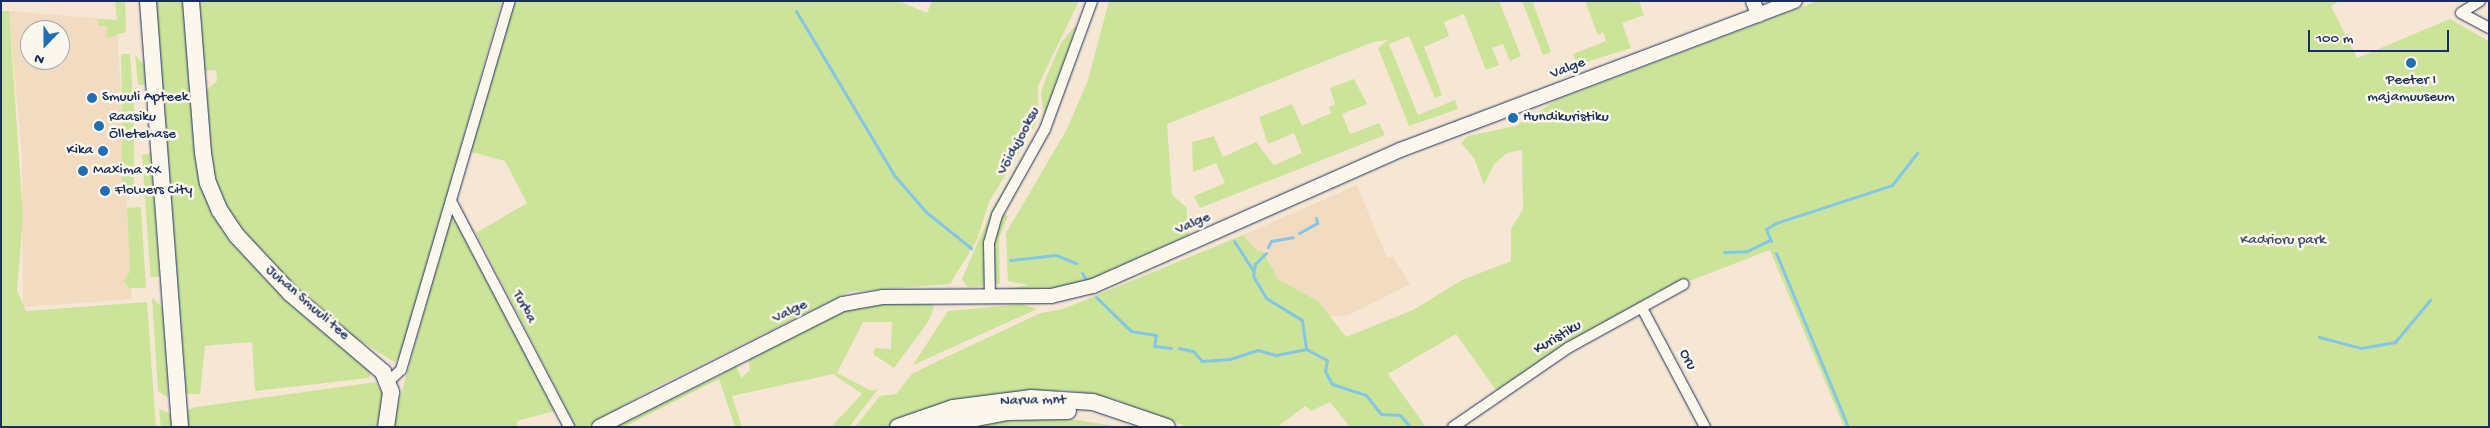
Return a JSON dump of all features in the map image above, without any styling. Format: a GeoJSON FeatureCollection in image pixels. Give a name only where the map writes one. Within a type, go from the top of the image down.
{"type":"FeatureCollection","features":[{"type":"Feature","properties":{"kind":"main road"},"geometry":{"type":"LineString","coordinates":[[148,1],[180,427]]}},
{"type":"Feature","properties":{"kind":"main road","name":"Juhan Smuuli tee"},"geometry":{"type":"LineString","coordinates":[[192,1],[203,153],[208,183],[220,211],[263,266],[374,361],[389,381]]}},
{"type":"Feature","properties":{"kind":"main road"},"geometry":{"type":"LineString","coordinates":[[386,427],[389,381]]}},
{"type":"Feature","properties":{"kind":"main road","name":"Narva mnt"},"geometry":{"type":"LineString","coordinates":[[898,427],[953,408],[1031,398],[1093,402],[1167,427]]}},
{"type":"Feature","properties":{"kind":"main road","name":"Narva mnt"},"geometry":{"type":"LineString","coordinates":[[930,427],[1032,410],[1086,412],[1141,427]]}},
{"type":"Feature","properties":{"kind":"street","name":"Võidujooksu"},"geometry":{"type":"LineString","coordinates":[[990,297],[990,243],[997,215],[1045,129],[1092,1]]}},
{"type":"Feature","properties":{"kind":"street"},"geometry":{"type":"LineString","coordinates":[[1753,1],[1758,15]]}},
{"type":"Feature","properties":{"kind":"street","name":"Valge"},"geometry":{"type":"LineString","coordinates":[[599,427],[843,304],[883,297],[1051,296],[1093,286],[1392,154],[1795,1]]}},
{"type":"Feature","properties":{"kind":"street"},"geometry":{"type":"LineString","coordinates":[[2480,1],[2461,13],[2489,28]]}},
{"type":"Feature","properties":{"kind":"street"},"geometry":{"type":"LineString","coordinates":[[389,381],[401,370],[509,2]]}},
{"type":"Feature","properties":{"kind":"street","name":"Turba"},"geometry":{"type":"LineString","coordinates":[[451,201],[569,427]]}},
{"type":"Feature","properties":{"kind":"street","name":"Kuristiku"},"geometry":{"type":"LineString","coordinates":[[1453,427],[1561,352],[1684,284]]}},
{"type":"Feature","properties":{"kind":"street","name":"Oru"},"geometry":{"type":"LineString","coordinates":[[1642,308],[1705,427]]}},
{"type":"Feature","properties":{"kind":"shaded area"},"geometry":{"type":"Polygon","coordinates":[[[9,11],[117,20],[132,299],[23,307],[22,155],[9,11]]]}},
{"type":"Feature","properties":{"kind":"shaded area"},"geometry":{"type":"Polygon","coordinates":[[[1357,185],[1387,258],[1393,257],[1410,284],[1349,315],[1330,317],[1318,301],[1278,279],[1265,252],[1257,251],[1243,235],[1357,185]]]}},
{"type":"Feature","properties":{"kind":"green space"},"geometry":{"type":"Polygon","coordinates":[[[115,1],[125,1],[126,32],[107,38],[107,26],[98,26],[98,19],[117,20],[115,1]]]}},
{"type":"Feature","properties":{"kind":"green space"},"geometry":{"type":"Polygon","coordinates":[[[156,1],[185,1],[198,173],[218,222],[268,282],[372,371],[369,378],[255,391],[252,342],[214,345],[205,346],[200,394],[186,394],[156,1]]]}},
{"type":"Feature","properties":{"kind":"green space"},"geometry":{"type":"Polygon","coordinates":[[[198,1],[502,1],[401,357],[394,362],[342,329],[281,276],[227,209],[218,188],[210,150],[206,90],[217,81],[216,70],[204,71],[198,1]]]}},
{"type":"Feature","properties":{"kind":"green space"},"geometry":{"type":"Polygon","coordinates":[[[513,1],[899,1],[927,13],[932,1],[1079,1],[1038,86],[1038,117],[1033,129],[1022,124],[1017,138],[1029,136],[989,202],[977,240],[950,284],[849,292],[654,388],[586,427],[576,427],[476,233],[527,203],[505,161],[471,152],[513,1]]]}},
{"type":"Feature","properties":{"kind":"green space"},"geometry":{"type":"Polygon","coordinates":[[[1109,1],[1499,1],[1521,56],[1510,61],[1503,44],[1492,48],[1499,65],[1486,70],[1464,14],[1444,22],[1449,36],[1424,47],[1442,95],[1435,98],[1409,36],[1389,44],[1418,115],[1455,100],[1458,109],[1409,126],[1378,48],[1388,40],[1373,42],[1167,124],[1172,195],[1186,207],[1189,235],[1070,289],[1006,293],[1004,290],[1028,285],[1008,281],[1006,233],[1067,129],[1088,80],[1109,1]]]}},
{"type":"Feature","properties":{"kind":"green space"},"geometry":{"type":"Polygon","coordinates":[[[1522,1],[1538,1],[1533,3],[1551,52],[1543,55],[1522,1]]]}},
{"type":"Feature","properties":{"kind":"green space"},"geometry":{"type":"Polygon","coordinates":[[[1585,1],[1639,1],[1644,15],[1622,23],[1631,48],[1577,65],[1573,54],[1606,41],[1603,32],[1598,35],[1585,1]]]}},
{"type":"Feature","properties":{"kind":"green space","name":"Kadrioru park"},"geometry":{"type":"Polygon","coordinates":[[[1818,1],[2340,1],[2331,6],[2357,58],[2450,19],[2489,41],[2489,427],[1844,427],[1770,250],[1684,283],[1498,393],[1456,334],[1388,374],[1426,427],[1350,427],[1330,402],[1311,411],[1305,406],[1277,427],[1188,427],[1111,398],[1066,390],[984,396],[922,411],[889,427],[855,427],[880,396],[896,394],[912,374],[944,358],[1041,313],[1063,309],[1243,235],[1257,251],[1264,252],[1278,279],[1318,301],[1346,337],[1413,310],[1462,280],[1511,261],[1511,229],[1523,209],[1522,150],[1507,153],[1494,164],[1484,185],[1474,158],[1461,143],[1468,136],[1516,126],[1558,99],[1818,1]]]}},
{"type":"Feature","properties":{"kind":"green space"},"geometry":{"type":"Polygon","coordinates":[[[1,11],[9,11],[23,217],[17,291],[26,311],[147,302],[156,427],[1,427],[1,11]]]}},
{"type":"Feature","properties":{"kind":"green space"},"geometry":{"type":"Polygon","coordinates":[[[1075,26],[1078,29],[1044,119],[1041,92],[1061,43],[1075,26]]]}},
{"type":"Feature","properties":{"kind":"green space"},"geometry":{"type":"Polygon","coordinates":[[[121,54],[130,54],[134,111],[122,112],[121,54]]]}},
{"type":"Feature","properties":{"kind":"green space"},"geometry":{"type":"Polygon","coordinates":[[[135,55],[144,65],[146,85],[138,85],[135,55]]]}},
{"type":"Feature","properties":{"kind":"green space"},"geometry":{"type":"Polygon","coordinates":[[[1354,79],[1367,104],[1342,114],[1350,134],[1379,123],[1385,135],[1200,208],[1194,196],[1225,183],[1216,163],[1193,172],[1192,142],[1214,136],[1223,157],[1256,142],[1274,165],[1302,153],[1294,133],[1268,144],[1259,117],[1292,104],[1302,126],[1331,113],[1329,107],[1335,104],[1330,88],[1354,79]]]}},
{"type":"Feature","properties":{"kind":"green space"},"geometry":{"type":"Polygon","coordinates":[[[122,115],[134,115],[134,195],[122,195],[122,115]]]}},
{"type":"Feature","properties":{"kind":"green space"},"geometry":{"type":"Polygon","coordinates":[[[1034,136],[1006,189],[984,286],[968,287],[962,279],[992,210],[1034,136]]]}},
{"type":"Feature","properties":{"kind":"green space"},"geometry":{"type":"Polygon","coordinates":[[[151,154],[160,277],[151,277],[142,155],[151,154]]]}},
{"type":"Feature","properties":{"kind":"green space"},"geometry":{"type":"Polygon","coordinates":[[[141,207],[146,288],[129,288],[123,281],[130,272],[127,208],[141,207]]]}},
{"type":"Feature","properties":{"kind":"green space"},"geometry":{"type":"Polygon","coordinates":[[[1002,213],[1008,216],[999,238],[1000,283],[994,285],[993,247],[1002,213]]]}},
{"type":"Feature","properties":{"kind":"green space"},"geometry":{"type":"Polygon","coordinates":[[[450,219],[458,220],[554,411],[517,421],[517,427],[392,427],[450,219]]]}},
{"type":"Feature","properties":{"kind":"green space"},"geometry":{"type":"Polygon","coordinates":[[[152,298],[166,310],[168,398],[158,391],[152,298]]]}},
{"type":"Feature","properties":{"kind":"green space"},"geometry":{"type":"Polygon","coordinates":[[[930,302],[934,307],[928,322],[894,368],[873,354],[875,348],[891,349],[892,322],[863,322],[837,373],[872,391],[878,389],[849,427],[831,427],[862,394],[833,374],[732,396],[742,427],[735,427],[719,379],[624,427],[614,427],[723,374],[724,369],[736,365],[741,378],[750,370],[748,357],[849,309],[870,303],[930,302]]]}},
{"type":"Feature","properties":{"kind":"green space"},"geometry":{"type":"Polygon","coordinates":[[[1022,304],[1037,309],[913,365],[948,311],[1022,304]]]}},
{"type":"Feature","properties":{"kind":"green space"},"geometry":{"type":"Polygon","coordinates":[[[376,382],[384,396],[380,427],[188,427],[187,410],[196,407],[376,382]]]}},
{"type":"Feature","properties":{"kind":"green space"},"geometry":{"type":"Polygon","coordinates":[[[159,409],[171,414],[173,427],[161,427],[159,409]]]}},
{"type":"Feature","properties":{"kind":"green space"},"geometry":{"type":"Polygon","coordinates":[[[1051,416],[1122,427],[956,427],[982,422],[1051,416]]]}},
{"type":"Feature","properties":{"kind":"waterway"},"geometry":{"type":"LineString","coordinates":[[796,11],[894,175],[926,212],[971,248]]}},
{"type":"Feature","properties":{"kind":"waterway"},"geometry":{"type":"LineString","coordinates":[[1771,241],[1766,229],[1776,223],[1892,185],[1917,153]]}},
{"type":"Feature","properties":{"kind":"waterway"},"geometry":{"type":"LineString","coordinates":[[1299,233],[1317,223],[1316,218]]}},
{"type":"Feature","properties":{"kind":"waterway"},"geometry":{"type":"LineString","coordinates":[[1268,247],[1271,241],[1293,237]]}},
{"type":"Feature","properties":{"kind":"waterway"},"geometry":{"type":"LineString","coordinates":[[1724,252],[1747,251],[1770,240]]}},
{"type":"Feature","properties":{"kind":"waterway"},"geometry":{"type":"LineString","coordinates":[[1234,241],[1253,270]]}},
{"type":"Feature","properties":{"kind":"waterway"},"geometry":{"type":"LineString","coordinates":[[1266,253],[1255,264],[1253,276],[1266,298],[1302,320],[1306,349]]}},
{"type":"Feature","properties":{"kind":"waterway"},"geometry":{"type":"LineString","coordinates":[[1776,253],[1848,427]]}},
{"type":"Feature","properties":{"kind":"waterway"},"geometry":{"type":"LineString","coordinates":[[1010,260],[1056,255],[1076,263]]}},
{"type":"Feature","properties":{"kind":"waterway"},"geometry":{"type":"LineString","coordinates":[[1082,273],[1087,281]]}},
{"type":"Feature","properties":{"kind":"waterway"},"geometry":{"type":"LineString","coordinates":[[1096,297],[1131,331],[1156,335],[1154,346],[1171,348]]}},
{"type":"Feature","properties":{"kind":"waterway"},"geometry":{"type":"LineString","coordinates":[[2319,337],[2361,348],[2395,342],[2430,300]]}},
{"type":"Feature","properties":{"kind":"waterway"},"geometry":{"type":"LineString","coordinates":[[1179,348],[1193,351],[1202,361],[1230,359],[1258,350],[1276,355],[1306,349],[1327,360],[1325,371],[1332,384],[1366,395],[1381,414],[1400,415],[1410,427]]}},
{"type":"Feature","properties":{"kind":"place","name":"Peeter I majamuuseum"},"geometry":{"type":"Point","coordinates":[2411,63]}},
{"type":"Feature","properties":{"kind":"place","name":"Smuuli Apteek"},"geometry":{"type":"Point","coordinates":[92,98]}},
{"type":"Feature","properties":{"kind":"place","name":"Hundikuristiku"},"geometry":{"type":"Point","coordinates":[1513,118]}},
{"type":"Feature","properties":{"kind":"place","name":"Raasiku Õlletehase"},"geometry":{"type":"Point","coordinates":[99,126]}},
{"type":"Feature","properties":{"kind":"place","name":"Kika"},"geometry":{"type":"Point","coordinates":[103,151]}},
{"type":"Feature","properties":{"kind":"place","name":"Maxima XX"},"geometry":{"type":"Point","coordinates":[83,171]}},
{"type":"Feature","properties":{"kind":"place","name":"Flowers City"},"geometry":{"type":"Point","coordinates":[105,191]}}]}
